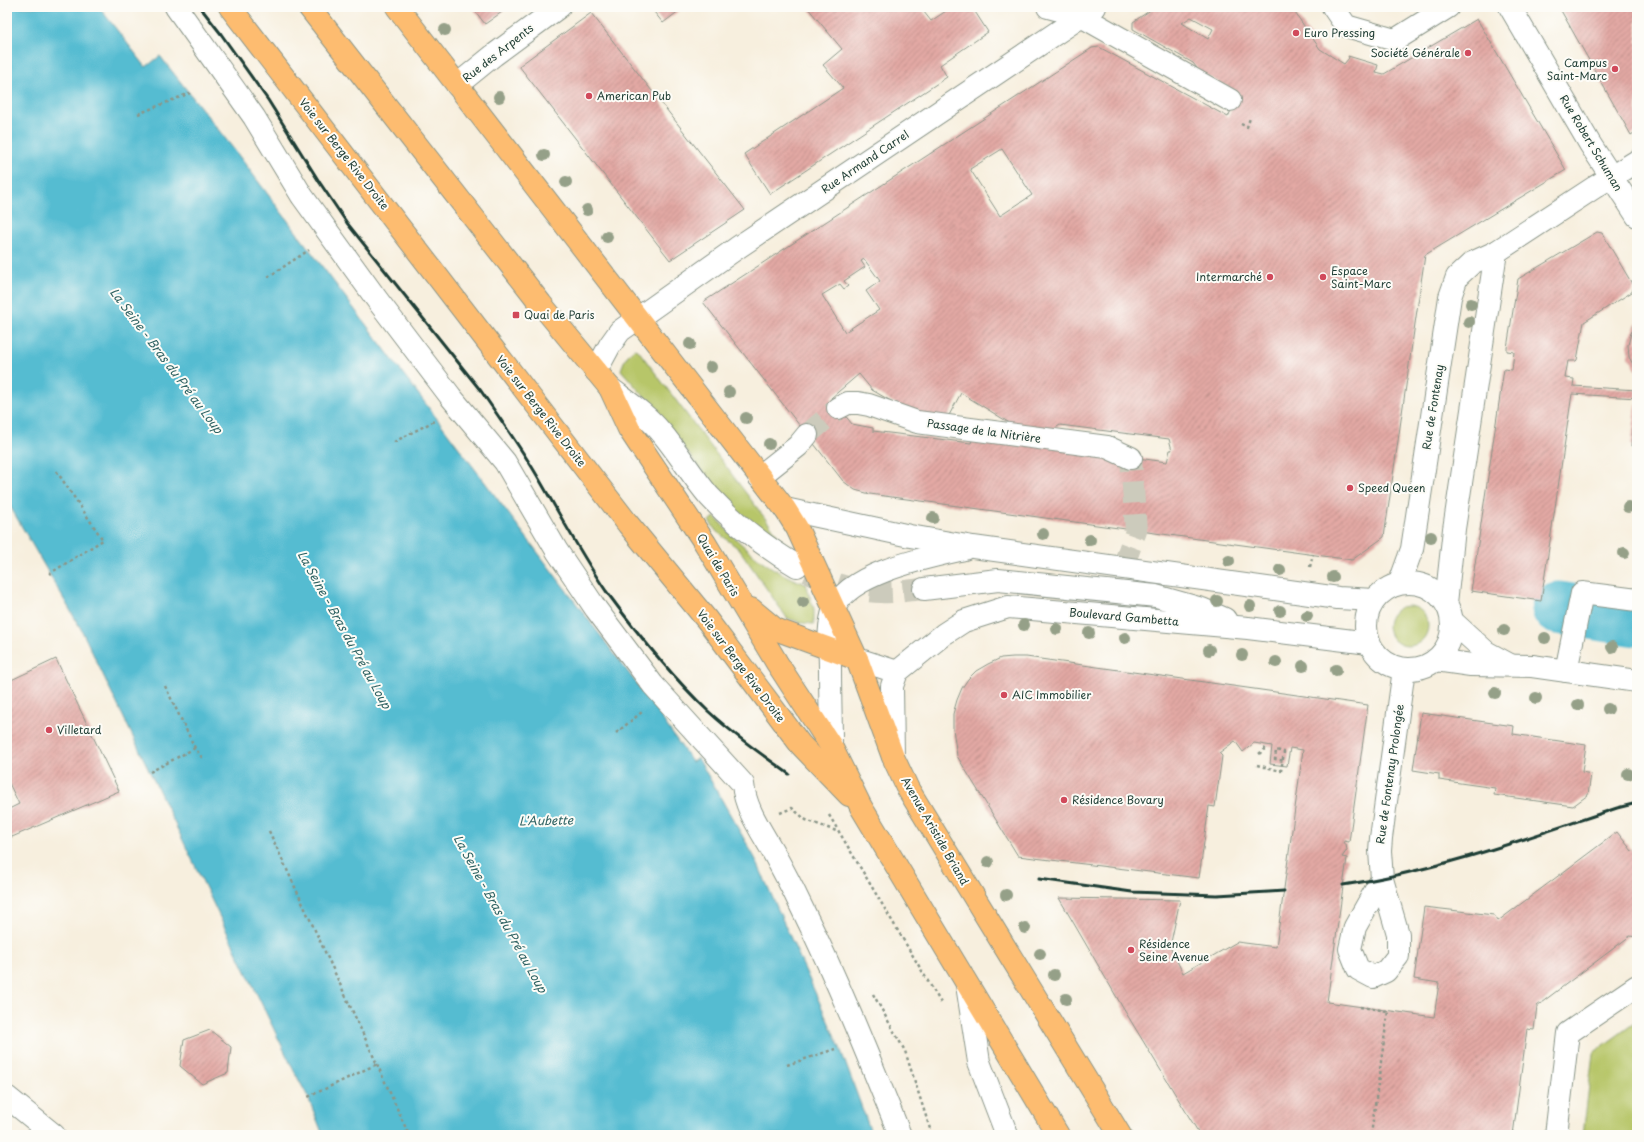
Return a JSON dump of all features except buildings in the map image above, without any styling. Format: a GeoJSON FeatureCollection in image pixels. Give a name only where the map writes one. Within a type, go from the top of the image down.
{"type":"FeatureCollection","features":[{"type":"Feature","properties":{"kind":"main road","name":"Voie sur Berge Rive Droite"},"geometry":{"type":"LineString","coordinates":[[230,7],[628,524],[707,620],[800,744],[861,807]]}},
{"type":"Feature","properties":{"kind":"main road","name":"Quai de Paris"},"geometry":{"type":"LineString","coordinates":[[309,7],[536,298],[610,388],[629,430],[705,542],[776,663],[831,746]]}},
{"type":"Feature","properties":{"kind":"main road"},"geometry":{"type":"LineString","coordinates":[[397,7],[785,509]]}},
{"type":"Feature","properties":{"kind":"main road","name":"Avenue Aristide Briand"},"geometry":{"type":"LineString","coordinates":[[785,509],[797,528],[857,659],[893,757],[908,789],[1120,1135]]}},
{"type":"Feature","properties":{"kind":"main road"},"geometry":{"type":"LineString","coordinates":[[738,598],[775,629],[857,659]]}},
{"type":"Feature","properties":{"kind":"main road"},"geometry":{"type":"LineString","coordinates":[[831,746],[861,807],[1058,1135]]}},
{"type":"Feature","properties":{"kind":"street"},"geometry":{"type":"LineString","coordinates":[[176,7],[254,117],[302,196],[364,282],[451,397],[505,462],[556,551],[596,609],[653,685],[742,784],[744,796],[749,809],[802,908],[863,1041],[900,1135]]}},
{"type":"Feature","properties":{"kind":"street","name":"Rue des Arpents"},"geometry":{"type":"LineString","coordinates":[[457,85],[494,55],[559,7]]}},
{"type":"Feature","properties":{"kind":"street"},"geometry":{"type":"LineString","coordinates":[[1048,7],[1088,11],[1230,100]]}},
{"type":"Feature","properties":{"kind":"street"},"geometry":{"type":"LineString","coordinates":[[1333,7],[1346,26],[1395,40],[1448,7]]}},
{"type":"Feature","properties":{"kind":"street","name":"Rue Robert Schuman"},"geometry":{"type":"LineString","coordinates":[[1510,7],[1610,177],[1637,216]]}},
{"type":"Feature","properties":{"kind":"street","name":"Rue Armand Carrel"},"geometry":{"type":"LineString","coordinates":[[596,371],[610,344],[620,332],[637,319],[737,248],[1088,11]]}},
{"type":"Feature","properties":{"kind":"street","name":"Rue de Fontenay"},"geometry":{"type":"LineString","coordinates":[[1400,582],[1412,549],[1450,297],[1457,277],[1472,263],[1496,252],[1610,177],[1637,162]]}},
{"type":"Feature","properties":{"kind":"street"},"geometry":{"type":"LineString","coordinates":[[1496,252],[1454,529],[1449,612],[1452,633],[1449,644],[1443,654],[1436,660],[1424,666],[1404,669],[1390,665],[1378,656],[1369,644],[1365,629],[1367,614],[1374,600],[1386,588],[1400,582],[1414,582],[1426,586],[1438,593],[1449,612],[1486,652],[1511,665]]}},
{"type":"Feature","properties":{"kind":"street"},"geometry":{"type":"LineString","coordinates":[[610,388],[639,410],[661,431],[708,495],[738,525],[768,549],[797,566]]}},
{"type":"Feature","properties":{"kind":"street","name":"Passage de la Nitrière"},"geometry":{"type":"LineString","coordinates":[[838,408],[848,404],[858,403],[869,405],[918,422],[1106,447],[1131,458]]}},
{"type":"Feature","properties":{"kind":"street"},"geometry":{"type":"LineString","coordinates":[[759,477],[798,446],[807,435]]}},
{"type":"Feature","properties":{"kind":"street"},"geometry":{"type":"LineString","coordinates":[[785,509],[910,536],[973,547],[1331,597],[1374,600]]}},
{"type":"Feature","properties":{"kind":"street"},"geometry":{"type":"LineString","coordinates":[[831,746],[829,633],[834,608],[843,595],[856,585],[872,576],[921,559],[973,547]]}},
{"type":"Feature","properties":{"kind":"street"},"geometry":{"type":"LineString","coordinates":[[924,589],[998,580],[1156,596],[1202,609],[1248,628]]}},
{"type":"Feature","properties":{"kind":"street"},"geometry":{"type":"LineString","coordinates":[[1566,671],[1582,593],[1637,600]]}},
{"type":"Feature","properties":{"kind":"street","name":"Boulevard Gambetta"},"geometry":{"type":"LineString","coordinates":[[897,672],[944,634],[964,621],[1008,607],[1248,628],[1369,644]]}},
{"type":"Feature","properties":{"kind":"street"},"geometry":{"type":"LineString","coordinates":[[857,659],[897,672],[892,686],[893,757]]}},
{"type":"Feature","properties":{"kind":"street"},"geometry":{"type":"LineString","coordinates":[[1436,660],[1471,665],[1532,666],[1637,681]]}},
{"type":"Feature","properties":{"kind":"street","name":"Rue de Fontenay Prolongée"},"geometry":{"type":"LineString","coordinates":[[1382,879],[1380,851],[1381,838],[1404,669]]}},
{"type":"Feature","properties":{"kind":"street"},"geometry":{"type":"LineString","coordinates":[[967,985],[979,1062],[1007,1135]]}},
{"type":"Feature","properties":{"kind":"street"},"geometry":{"type":"LineString","coordinates":[[1556,1135],[1568,1033],[1637,986]]}},
{"type":"Feature","properties":{"kind":"street"},"geometry":{"type":"LineString","coordinates":[[7,1097],[54,1135]]}},
{"type":"Feature","properties":{"kind":"path"},"geometry":{"type":"LineString","coordinates":[[138,114],[190,93]]}},
{"type":"Feature","properties":{"kind":"path"},"geometry":{"type":"LineString","coordinates":[[268,277],[309,250]]}},
{"type":"Feature","properties":{"kind":"path"},"geometry":{"type":"LineString","coordinates":[[394,442],[437,420]]}},
{"type":"Feature","properties":{"kind":"path"},"geometry":{"type":"LineString","coordinates":[[49,574],[103,540],[55,469]]}},
{"type":"Feature","properties":{"kind":"path"},"geometry":{"type":"LineString","coordinates":[[164,686],[195,748],[203,760]]}},
{"type":"Feature","properties":{"kind":"path"},"geometry":{"type":"LineString","coordinates":[[616,733],[646,709]]}},
{"type":"Feature","properties":{"kind":"path"},"geometry":{"type":"LineString","coordinates":[[1259,754],[1268,746]]}},
{"type":"Feature","properties":{"kind":"path"},"geometry":{"type":"LineString","coordinates":[[150,772],[195,748]]}},
{"type":"Feature","properties":{"kind":"path"},"geometry":{"type":"LineString","coordinates":[[1257,766],[1281,772],[1284,761],[1284,752],[1276,750],[1276,759],[1284,761]]}},
{"type":"Feature","properties":{"kind":"path"},"geometry":{"type":"LineString","coordinates":[[779,814],[792,808],[806,820],[840,832]]}},
{"type":"Feature","properties":{"kind":"path"},"geometry":{"type":"LineString","coordinates":[[269,831],[409,1135]]}},
{"type":"Feature","properties":{"kind":"path"},"geometry":{"type":"LineString","coordinates":[[1360,1007],[1388,1011],[1371,1135]]}},
{"type":"Feature","properties":{"kind":"path"},"geometry":{"type":"LineString","coordinates":[[787,1066],[840,1048]]}},
{"type":"Feature","properties":{"kind":"path"},"geometry":{"type":"LineString","coordinates":[[308,1097],[377,1064]]}},
{"type":"Feature","properties":{"kind":"path"},"geometry":{"type":"LineString","coordinates":[[1342,1135],[1345,1133],[1360,1135]]}},
{"type":"Feature","properties":{"kind":"green space"},"geometry":{"type":"Polygon","coordinates":[[[634,349],[638,350],[786,546],[753,526],[721,495],[642,394],[621,370],[629,353],[634,349]]]}},
{"type":"Feature","properties":{"kind":"green space"},"geometry":{"type":"Polygon","coordinates":[[[715,517],[745,548],[767,565],[792,579],[806,584],[814,609],[814,624],[802,623],[787,618],[739,549],[716,531],[709,521],[715,517]]]}},
{"type":"Feature","properties":{"kind":"green space"},"geometry":{"type":"Polygon","coordinates":[[[1412,606],[1419,609],[1425,615],[1428,626],[1427,634],[1419,643],[1412,646],[1404,646],[1397,643],[1389,634],[1388,622],[1391,615],[1400,607],[1412,606]]]}},
{"type":"Feature","properties":{"kind":"green space"},"geometry":{"type":"Polygon","coordinates":[[[1637,1021],[1637,1135],[1583,1135],[1593,1053],[1637,1021]]]}},
{"type":"Feature","properties":{"kind":"water"},"geometry":{"type":"Polygon","coordinates":[[[7,7],[99,7],[146,67],[160,56],[236,152],[652,704],[692,762],[698,758],[755,858],[840,1048],[872,1135],[323,1135],[308,1097],[294,1071],[81,629],[7,501],[7,7]]]}},
{"type":"Feature","properties":{"kind":"waterway"},"geometry":{"type":"LineString","coordinates":[[1558,608],[1637,620]]}},
{"type":"Feature","properties":{"kind":"tunnel"},"geometry":{"type":"LineString","coordinates":[[807,435],[838,408]]}},
{"type":"Feature","properties":{"kind":"tunnel"},"geometry":{"type":"LineString","coordinates":[[1123,567],[1136,531],[1131,458]]}},
{"type":"Feature","properties":{"kind":"tunnel"},"geometry":{"type":"LineString","coordinates":[[807,572],[834,583],[871,592],[924,589]]}},
{"type":"Feature","properties":{"kind":"railway"},"geometry":{"type":"LineString","coordinates":[[200,7],[268,100],[347,223],[481,391],[529,462],[578,547],[606,591],[654,653],[694,697],[737,736],[789,774]]}},
{"type":"Feature","properties":{"kind":"railway"},"geometry":{"type":"LineString","coordinates":[[1343,885],[1378,879],[1448,862],[1637,803]]}},
{"type":"Feature","properties":{"kind":"railway"},"geometry":{"type":"LineString","coordinates":[[1039,879],[1132,892],[1217,895],[1284,891]]}},
{"type":"Feature","properties":{"kind":"place","name":"Euro Pressing"},"geometry":{"type":"Point","coordinates":[1296,33]}},
{"type":"Feature","properties":{"kind":"place","name":"Société Générale"},"geometry":{"type":"Point","coordinates":[1468,53]}},
{"type":"Feature","properties":{"kind":"place","name":"Campus Saint-Marc"},"geometry":{"type":"Point","coordinates":[1615,69]}},
{"type":"Feature","properties":{"kind":"place","name":"American Pub"},"geometry":{"type":"Point","coordinates":[589,96]}},
{"type":"Feature","properties":{"kind":"place","name":"Intermarché"},"geometry":{"type":"Point","coordinates":[1270,277]}},
{"type":"Feature","properties":{"kind":"place","name":"Espace Saint-Marc"},"geometry":{"type":"Point","coordinates":[1323,277]}},
{"type":"Feature","properties":{"kind":"place","name":"Quai de Paris"},"geometry":{"type":"Point","coordinates":[516,315]}},
{"type":"Feature","properties":{"kind":"place","name":"Speed Queen"},"geometry":{"type":"Point","coordinates":[1350,488]}},
{"type":"Feature","properties":{"kind":"place","name":"AIC Immobilier"},"geometry":{"type":"Point","coordinates":[1004,695]}},
{"type":"Feature","properties":{"kind":"place","name":"Villetard"},"geometry":{"type":"Point","coordinates":[49,730]}},
{"type":"Feature","properties":{"kind":"place","name":"Résidence Bovary"},"geometry":{"type":"Point","coordinates":[1064,800]}},
{"type":"Feature","properties":{"kind":"place","name":"Résidence Seine Avenue"},"geometry":{"type":"Point","coordinates":[1131,950]}},
{"type":"Feature","properties":{"kind":"water label","name":"La Seine - Bras du Pré au Loup"},"geometry":{"type":"Point","coordinates":[166,361]}},
{"type":"Feature","properties":{"kind":"water label","name":"La Seine - Bras du Pré au Loup"},"geometry":{"type":"Point","coordinates":[344,630]}},
{"type":"Feature","properties":{"kind":"water label","name":"L'Aubette"},"geometry":{"type":"Point","coordinates":[546,821]}},
{"type":"Feature","properties":{"kind":"water label","name":"La Seine - Bras du Pré au Loup"},"geometry":{"type":"Point","coordinates":[500,914]}}]}
